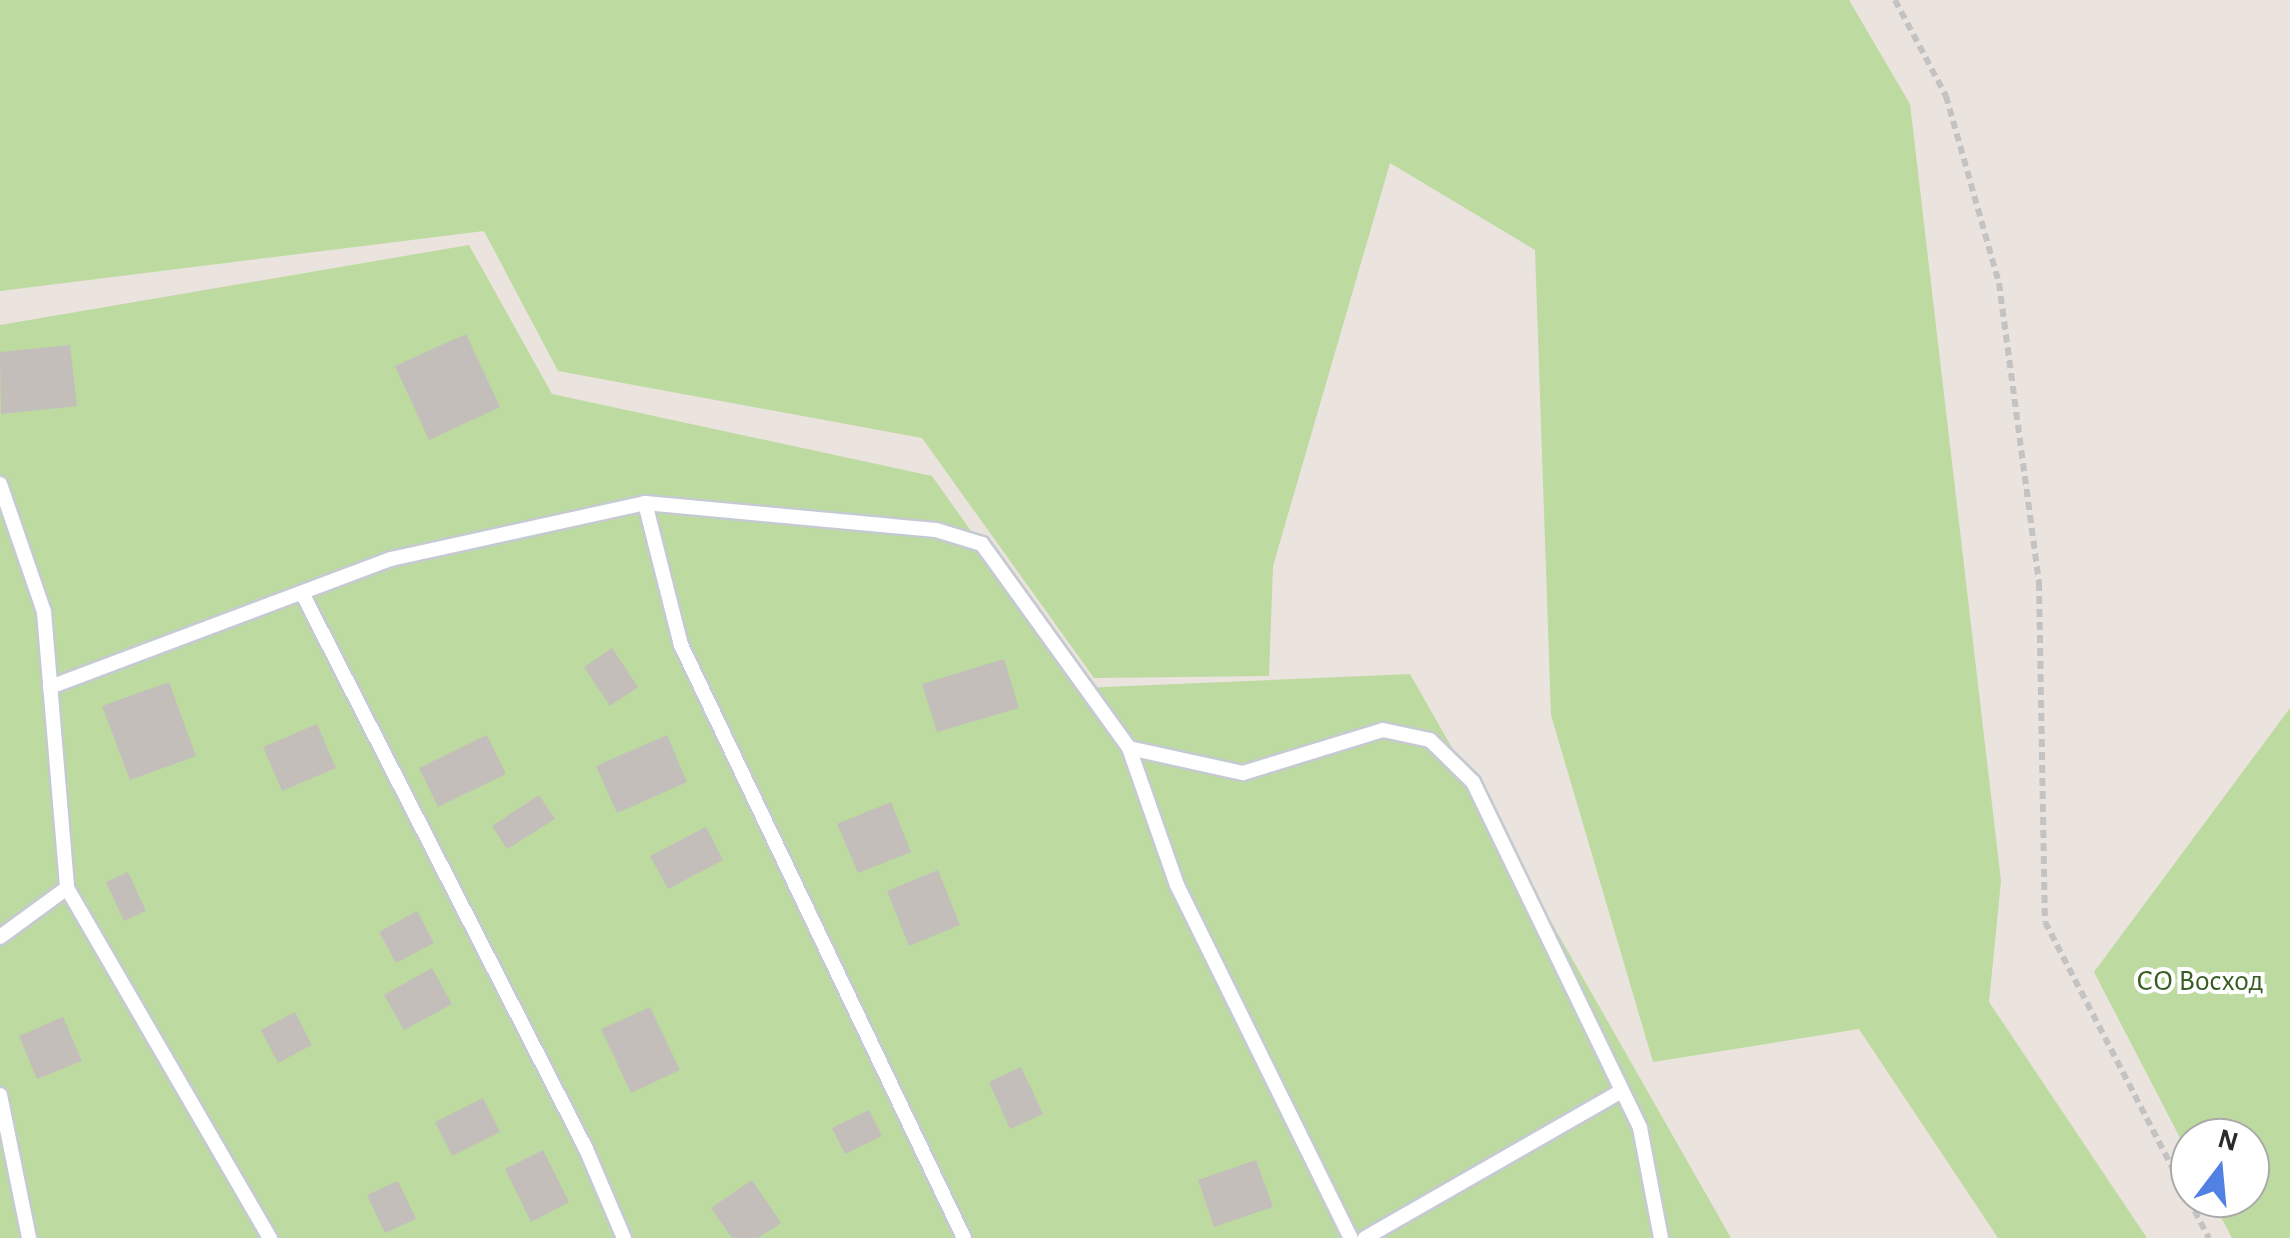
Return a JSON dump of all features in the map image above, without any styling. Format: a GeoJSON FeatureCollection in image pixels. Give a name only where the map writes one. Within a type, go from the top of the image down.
{"type":"FeatureCollection","features":[{"type":"Feature","properties":{"kind":"lane"},"geometry":{"type":"LineString","coordinates":[[0,484],[44,612],[67,888],[270,1238]]}},
{"type":"Feature","properties":{"kind":"lane"},"geometry":{"type":"LineString","coordinates":[[50,687],[391,560],[646,504],[936,530],[982,544],[1130,748],[1176,884],[1350,1238]]}},
{"type":"Feature","properties":{"kind":"lane"},"geometry":{"type":"LineString","coordinates":[[646,504],[681,645],[964,1238]]}},
{"type":"Feature","properties":{"kind":"lane"},"geometry":{"type":"LineString","coordinates":[[302,592],[586,1150],[624,1238]]}},
{"type":"Feature","properties":{"kind":"lane"},"geometry":{"type":"LineString","coordinates":[[1130,748],[1243,773],[1383,730],[1430,740],[1474,782],[1640,1128],[1661,1238]]}},
{"type":"Feature","properties":{"kind":"lane"},"geometry":{"type":"LineString","coordinates":[[0,937],[67,888]]}},
{"type":"Feature","properties":{"kind":"lane"},"geometry":{"type":"LineString","coordinates":[[1365,1238],[1622,1091]]}},
{"type":"Feature","properties":{"kind":"lane"},"geometry":{"type":"LineString","coordinates":[[0,1095],[30,1238]]}},
{"type":"Feature","properties":{"kind":"path"},"geometry":{"type":"LineString","coordinates":[[1895,0],[1946,96],[1999,283],[2040,583],[2045,922],[2209,1238]]}},
{"type":"Feature","properties":{"kind":"green space"},"geometry":{"type":"Polygon","coordinates":[[[0,0],[1849,0],[1910,104],[2001,881],[1989,1002],[2147,1238],[1998,1238],[1859,1029],[1653,1062],[1551,715],[1535,250],[1390,163],[1273,566],[1269,676],[1094,678],[922,438],[558,371],[484,231],[0,291],[0,0]]]}},
{"type":"Feature","properties":{"kind":"green space"},"geometry":{"type":"Polygon","coordinates":[[[469,245],[552,394],[932,476],[1082,688],[1410,674],[1731,1238],[0,1238],[0,325],[469,245]]]}},
{"type":"Feature","properties":{"kind":"green space","name":"СО Восход"},"geometry":{"type":"Polygon","coordinates":[[[2290,708],[2290,1238],[2232,1238],[2222,1218],[2270,1218],[2270,1118],[2170,1118],[2094,972],[2290,708]]]}},
{"type":"Feature","properties":{"kind":"building"},"geometry":{"type":"Polygon","coordinates":[[[466,334],[500,407],[429,440],[395,366],[466,334]]]}},
{"type":"Feature","properties":{"kind":"building"},"geometry":{"type":"Polygon","coordinates":[[[70,345],[77,406],[1,414],[0,352],[70,345]]]}},
{"type":"Feature","properties":{"kind":"building"},"geometry":{"type":"Polygon","coordinates":[[[612,648],[638,687],[610,706],[584,667],[612,648]]]}},
{"type":"Feature","properties":{"kind":"building"},"geometry":{"type":"Polygon","coordinates":[[[1004,659],[1019,708],[937,732],[922,684],[1004,659]]]}},
{"type":"Feature","properties":{"kind":"building"},"geometry":{"type":"Polygon","coordinates":[[[169,682],[196,756],[130,780],[102,706],[169,682]]]}},
{"type":"Feature","properties":{"kind":"building"},"geometry":{"type":"Polygon","coordinates":[[[317,724],[336,768],[282,791],[263,747],[317,724]]]}},
{"type":"Feature","properties":{"kind":"building"},"geometry":{"type":"Polygon","coordinates":[[[487,735],[506,774],[438,807],[419,768],[487,735]]]}},
{"type":"Feature","properties":{"kind":"building"},"geometry":{"type":"Polygon","coordinates":[[[667,735],[687,782],[617,813],[596,766],[667,735]]]}},
{"type":"Feature","properties":{"kind":"building"},"geometry":{"type":"Polygon","coordinates":[[[539,795],[555,819],[507,849],[492,826],[539,795]]]}},
{"type":"Feature","properties":{"kind":"building"},"geometry":{"type":"Polygon","coordinates":[[[891,802],[911,852],[858,873],[837,824],[891,802]]]}},
{"type":"Feature","properties":{"kind":"building"},"geometry":{"type":"Polygon","coordinates":[[[706,827],[723,860],[668,889],[650,856],[706,827]]]}},
{"type":"Feature","properties":{"kind":"building"},"geometry":{"type":"Polygon","coordinates":[[[938,870],[960,925],[909,946],[887,891],[938,870]]]}},
{"type":"Feature","properties":{"kind":"building"},"geometry":{"type":"Polygon","coordinates":[[[128,872],[146,911],[124,921],[106,882],[128,872]]]}},
{"type":"Feature","properties":{"kind":"building"},"geometry":{"type":"Polygon","coordinates":[[[417,911],[434,943],[396,963],[379,932],[417,911]]]}},
{"type":"Feature","properties":{"kind":"building"},"geometry":{"type":"Polygon","coordinates":[[[432,968],[452,1004],[404,1030],[384,995],[432,968]]]}},
{"type":"Feature","properties":{"kind":"building"},"geometry":{"type":"Polygon","coordinates":[[[650,1007],[680,1070],[631,1093],[601,1029],[650,1007]]]}},
{"type":"Feature","properties":{"kind":"building"},"geometry":{"type":"Polygon","coordinates":[[[295,1012],[312,1045],[278,1063],[261,1030],[295,1012]]]}},
{"type":"Feature","properties":{"kind":"building"},"geometry":{"type":"Polygon","coordinates":[[[63,1017],[82,1061],[37,1079],[19,1036],[63,1017]]]}},
{"type":"Feature","properties":{"kind":"building"},"geometry":{"type":"Polygon","coordinates":[[[1021,1067],[1043,1114],[1010,1129],[989,1082],[1021,1067]]]}},
{"type":"Feature","properties":{"kind":"building"},"geometry":{"type":"Polygon","coordinates":[[[483,1098],[500,1132],[452,1156],[435,1122],[483,1098]]]}},
{"type":"Feature","properties":{"kind":"building"},"geometry":{"type":"Polygon","coordinates":[[[869,1110],[882,1136],[845,1154],[832,1128],[869,1110]]]}},
{"type":"Feature","properties":{"kind":"building"},"geometry":{"type":"Polygon","coordinates":[[[543,1150],[569,1202],[531,1222],[505,1169],[543,1150]]]}},
{"type":"Feature","properties":{"kind":"building"},"geometry":{"type":"Polygon","coordinates":[[[1256,1160],[1273,1207],[1214,1227],[1198,1180],[1256,1160]]]}},
{"type":"Feature","properties":{"kind":"building"},"geometry":{"type":"Polygon","coordinates":[[[752,1180],[781,1223],[758,1238],[732,1238],[711,1208],[752,1180]]]}},
{"type":"Feature","properties":{"kind":"building"},"geometry":{"type":"Polygon","coordinates":[[[398,1181],[416,1219],[385,1233],[367,1195],[398,1181]]]}}]}
